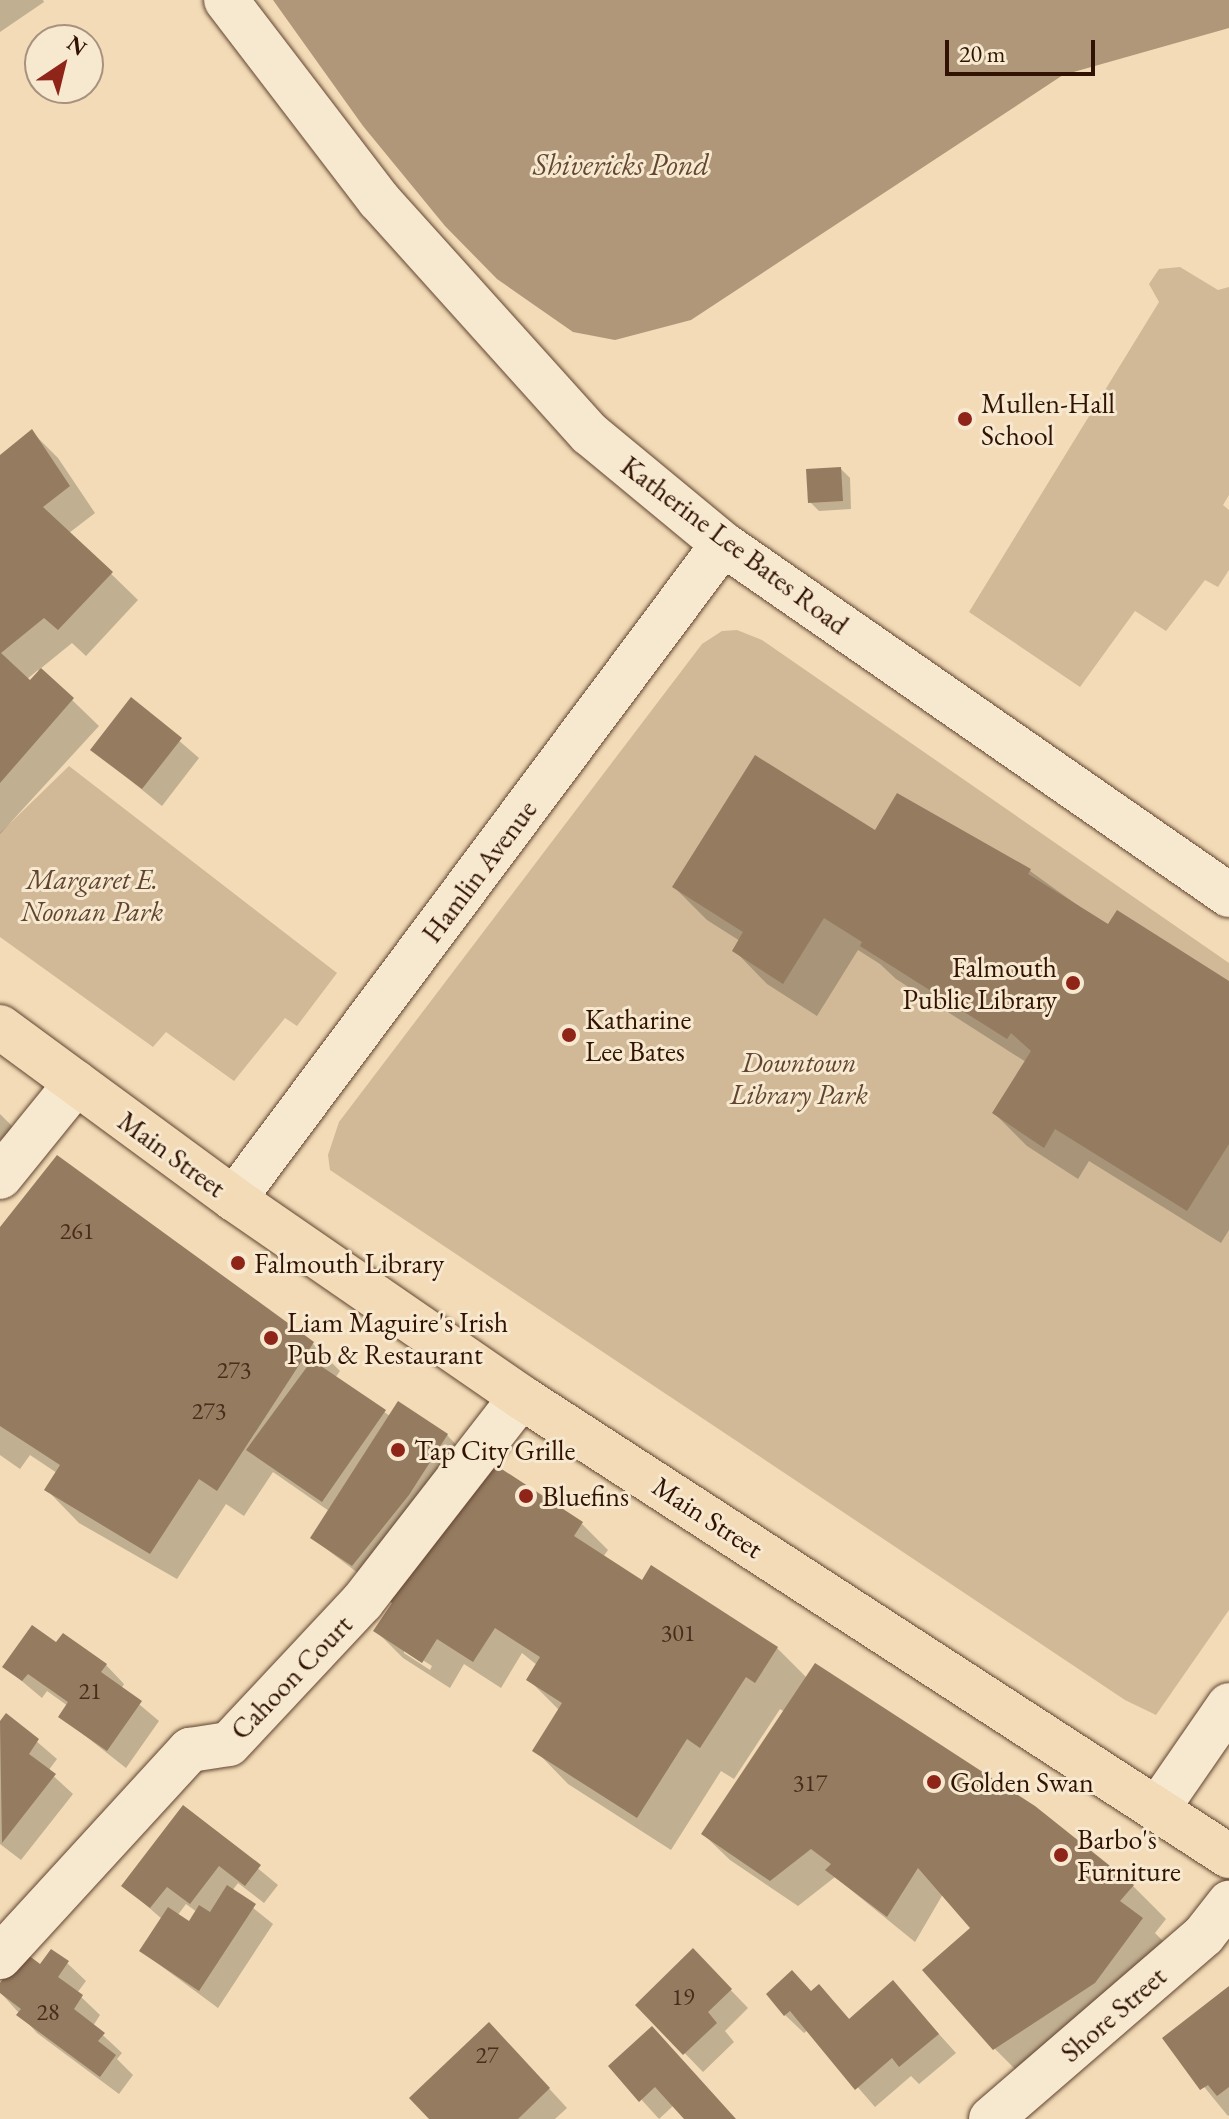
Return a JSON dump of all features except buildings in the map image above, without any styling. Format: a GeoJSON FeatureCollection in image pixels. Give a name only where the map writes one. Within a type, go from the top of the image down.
{"type":"FeatureCollection","features":[{"type":"Feature","properties":{"kind":"main road","name":"Main Street"},"geometry":{"type":"LineString","coordinates":[[0,1027],[234,1199],[521,1397],[1229,1856]]}},
{"type":"Feature","properties":{"kind":"street","name":"Katherine Lee Bates Road"},"geometry":{"type":"LineString","coordinates":[[226,0],[370,189],[513,354],[590,434],[723,544],[1229,895]]}},
{"type":"Feature","properties":{"kind":"street","name":"Hamlin Avenue"},"geometry":{"type":"LineString","coordinates":[[234,1199],[723,544]]}},
{"type":"Feature","properties":{"kind":"street"},"geometry":{"type":"LineString","coordinates":[[0,1177],[76,1083]]}},
{"type":"Feature","properties":{"kind":"street","name":"Cahoon Court"},"geometry":{"type":"LineString","coordinates":[[0,1957],[190,1750],[229,1744],[352,1613],[521,1397]]}},
{"type":"Feature","properties":{"kind":"street"},"geometry":{"type":"LineString","coordinates":[[1158,1808],[1229,1705]]}},
{"type":"Feature","properties":{"kind":"street","name":"Shore Street"},"geometry":{"type":"LineString","coordinates":[[991,2119],[1204,1935],[1229,1903]]}},
{"type":"Feature","properties":{"kind":"green space"},"geometry":{"type":"Polygon","coordinates":[[[1180,267],[1218,290],[1229,287],[1229,495],[1223,505],[1229,510],[1229,570],[1218,587],[1205,580],[1166,631],[1135,611],[1080,687],[969,612],[1159,302],[1149,284],[1159,269],[1180,267]]]}},
{"type":"Feature","properties":{"kind":"green space","name":"Downtown Library Park"},"geometry":{"type":"Polygon","coordinates":[[[737,630],[762,640],[1229,963],[1229,1610],[1156,1715],[1125,1700],[330,1170],[328,1155],[339,1122],[702,644],[722,631],[737,630]]]}},
{"type":"Feature","properties":{"kind":"green space","name":"Margaret E. Noonan Park"},"geometry":{"type":"Polygon","coordinates":[[[69,766],[337,973],[297,1026],[285,1018],[234,1081],[166,1032],[153,1047],[0,937],[0,833],[69,766]]]}},
{"type":"Feature","properties":{"kind":"water","name":"Shivericks Pond"},"geometry":{"type":"Polygon","coordinates":[[[273,0],[1229,0],[1229,28],[1063,75],[691,320],[615,340],[573,332],[497,279],[445,226],[363,126],[273,0]]]}},
{"type":"Feature","properties":{"kind":"place","name":"Mullen-Hall School"},"geometry":{"type":"Point","coordinates":[965,419]}},
{"type":"Feature","properties":{"kind":"place","name":"Falmouth Public Library"},"geometry":{"type":"Point","coordinates":[1073,983]}},
{"type":"Feature","properties":{"kind":"place","name":"Katharine Lee Bates"},"geometry":{"type":"Point","coordinates":[569,1035]}},
{"type":"Feature","properties":{"kind":"place","name":"Falmouth Library"},"geometry":{"type":"Point","coordinates":[238,1263]}},
{"type":"Feature","properties":{"kind":"place","name":"Liam Maguire's Irish Pub & Restaurant"},"geometry":{"type":"Point","coordinates":[271,1338]}},
{"type":"Feature","properties":{"kind":"place","name":"Tap City Grille"},"geometry":{"type":"Point","coordinates":[398,1450]}},
{"type":"Feature","properties":{"kind":"place","name":"Bluefins"},"geometry":{"type":"Point","coordinates":[526,1496]}},
{"type":"Feature","properties":{"kind":"place","name":"Golden Swan"},"geometry":{"type":"Point","coordinates":[934,1782]}},
{"type":"Feature","properties":{"kind":"place","name":"Barbo's Furniture"},"geometry":{"type":"Point","coordinates":[1061,1855]}}]}
